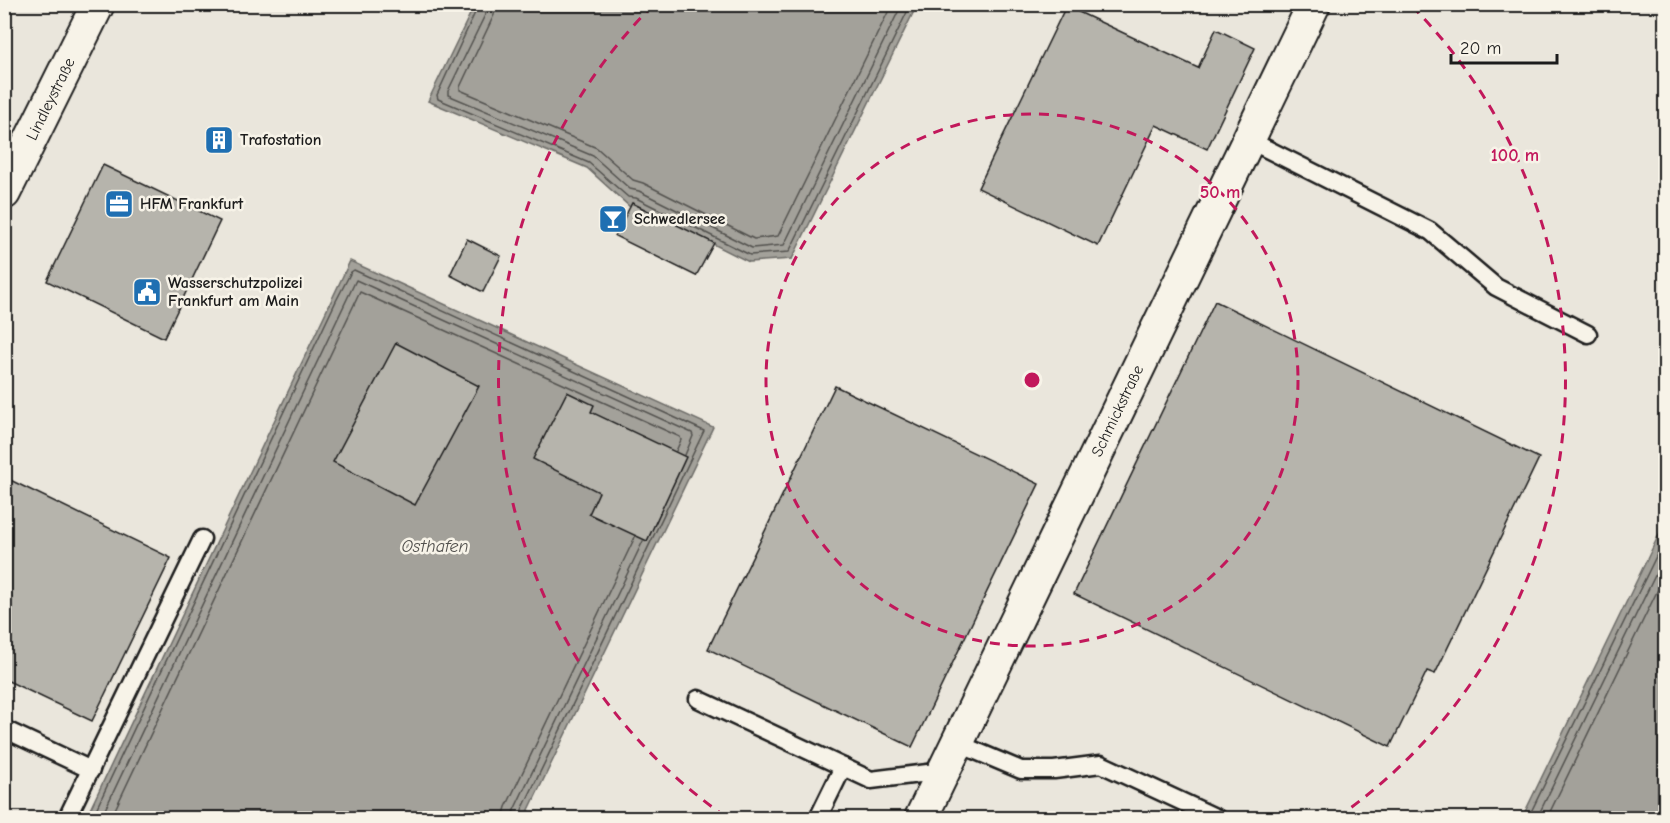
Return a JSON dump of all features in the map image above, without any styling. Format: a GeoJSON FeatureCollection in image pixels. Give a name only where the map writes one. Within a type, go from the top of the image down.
{"type":"FeatureCollection","features":[{"type":"Feature","properties":{"kind":"street","name":"Lindleystraße"},"geometry":{"type":"LineString","coordinates":[[4,193],[98,4]]}},
{"type":"Feature","properties":{"kind":"street","name":"Schmickstraße"},"geometry":{"type":"LineString","coordinates":[[921,819],[1314,4]]}},
{"type":"Feature","properties":{"kind":"lane"},"geometry":{"type":"LineString","coordinates":[[1249,140],[1430,231],[1496,287],[1588,334]]}},
{"type":"Feature","properties":{"kind":"lane"},"geometry":{"type":"LineString","coordinates":[[68,819],[202,539]]}},
{"type":"Feature","properties":{"kind":"lane"},"geometry":{"type":"LineString","coordinates":[[698,699],[871,780],[944,771]]}},
{"type":"Feature","properties":{"kind":"lane"},"geometry":{"type":"LineString","coordinates":[[4,729],[92,770]]}},
{"type":"Feature","properties":{"kind":"lane"},"geometry":{"type":"LineString","coordinates":[[957,743],[1022,770],[1054,770],[1101,764],[1217,819]]}},
{"type":"Feature","properties":{"kind":"lane"},"geometry":{"type":"LineString","coordinates":[[818,819],[843,767]]}},
{"type":"Feature","properties":{"kind":"water","name":"Schwedlersee"},"geometry":{"type":"Polygon","coordinates":[[[475,4],[917,5],[792,259],[749,262],[632,203],[630,207],[587,168],[428,101],[475,4]]]}},
{"type":"Feature","properties":{"kind":"water","name":"Osthafen"},"geometry":{"type":"Polygon","coordinates":[[[350,261],[713,427],[525,818],[86,818],[350,261]]]}},
{"type":"Feature","properties":{"kind":"water"},"geometry":{"type":"Polygon","coordinates":[[[1665,522],[1665,818],[1522,818],[1665,522]]]}},
{"type":"Feature","properties":{"kind":"building"},"geometry":{"type":"Polygon","coordinates":[[[1066,6],[1198,68],[1216,29],[1255,48],[1207,149],[1156,125],[1098,246],[978,188],[1066,6]]]}},
{"type":"Feature","properties":{"kind":"building"},"geometry":{"type":"Polygon","coordinates":[[[103,165],[220,221],[164,338],[47,281],[103,165]]]}},
{"type":"Feature","properties":{"kind":"building"},"geometry":{"type":"Polygon","coordinates":[[[632,203],[714,243],[696,276],[615,236],[632,203]]]}},
{"type":"Feature","properties":{"kind":"building"},"geometry":{"type":"Polygon","coordinates":[[[467,239],[501,256],[483,292],[450,275],[467,239]]]}},
{"type":"Feature","properties":{"kind":"building"},"geometry":{"type":"Polygon","coordinates":[[[1215,301],[1539,458],[1435,674],[1427,671],[1390,747],[1074,594],[1215,301]]]}},
{"type":"Feature","properties":{"kind":"building"},"geometry":{"type":"Polygon","coordinates":[[[396,343],[479,386],[415,505],[333,462],[396,343]]]}},
{"type":"Feature","properties":{"kind":"building"},"geometry":{"type":"Polygon","coordinates":[[[835,386],[1039,484],[912,747],[708,649],[835,386]]]}},
{"type":"Feature","properties":{"kind":"building"},"geometry":{"type":"Polygon","coordinates":[[[567,392],[594,405],[591,412],[686,457],[647,541],[589,514],[599,492],[533,459],[567,392]]]}},
{"type":"Feature","properties":{"kind":"building"},"geometry":{"type":"Polygon","coordinates":[[[4,477],[171,558],[92,721],[4,679],[4,477]]]}},
{"type":"Feature","properties":{"kind":"place","name":"Trafostation"},"geometry":{"type":"Point","coordinates":[219,140]}},
{"type":"Feature","properties":{"kind":"place","name":"HFM Frankfurt"},"geometry":{"type":"Point","coordinates":[119,204]}},
{"type":"Feature","properties":{"kind":"place","name":"Schwedlersee"},"geometry":{"type":"Point","coordinates":[613,219]}},
{"type":"Feature","properties":{"kind":"place","name":"Wasserschutzpolizei Frankfurt am Main"},"geometry":{"type":"Point","coordinates":[147,292]}}]}
